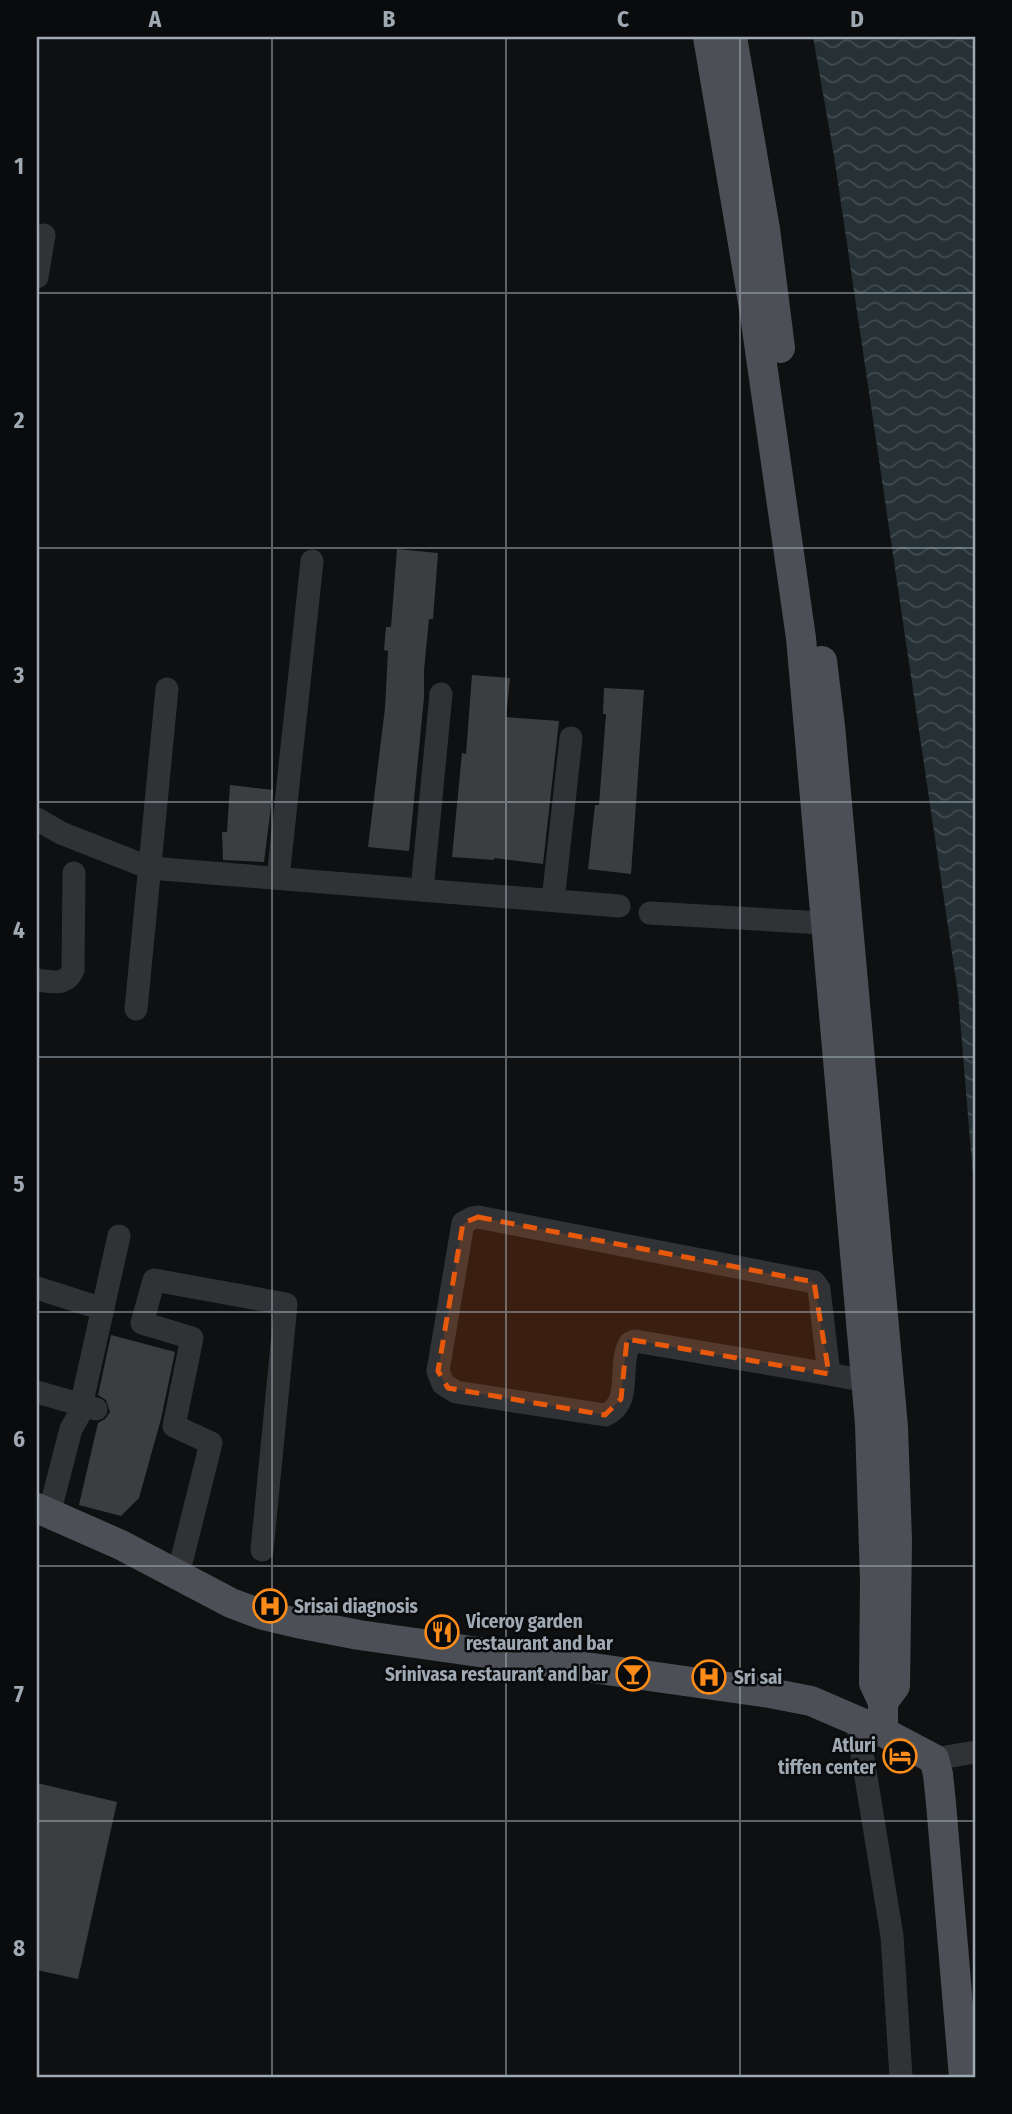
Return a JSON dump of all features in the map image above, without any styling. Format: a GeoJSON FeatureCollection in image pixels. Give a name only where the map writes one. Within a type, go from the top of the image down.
{"type":"FeatureCollection","features":[{"type":"Feature","properties":{"kind":"main road"},"geometry":{"type":"LineString","coordinates":[[708,37],[765,381],[800,638],[816,697]]}},
{"type":"Feature","properties":{"kind":"main road"},"geometry":{"type":"LineString","coordinates":[[732,37],[765,229],[816,697],[871,1295],[893,1427],[897,1540],[895,1686],[870,1727]]}},
{"type":"Feature","properties":{"kind":"main road"},"geometry":{"type":"LineString","coordinates":[[871,1295],[866,1381],[875,1580],[874,1684],[883,1702]]}},
{"type":"Feature","properties":{"kind":"main road"},"geometry":{"type":"LineString","coordinates":[[41,1515],[121,1545],[231,1603],[263,1615],[359,1635],[811,1701],[934,1759],[941,1803],[964,2077]]}},
{"type":"Feature","properties":{"kind":"main road"},"geometry":{"type":"LineString","coordinates":[[41,1515],[215,1615],[269,1635],[383,1655],[577,1678],[811,1712],[825,1708]]}},
{"type":"Feature","properties":{"kind":"street"},"geometry":{"type":"LineString","coordinates":[[37,277],[44,235]]}},
{"type":"Feature","properties":{"kind":"street"},"geometry":{"type":"LineString","coordinates":[[278,878],[312,561]]}},
{"type":"Feature","properties":{"kind":"street"},"geometry":{"type":"LineString","coordinates":[[136,1009],[167,688]]}},
{"type":"Feature","properties":{"kind":"street"},"geometry":{"type":"LineString","coordinates":[[422,890],[441,694]]}},
{"type":"Feature","properties":{"kind":"street"},"geometry":{"type":"LineString","coordinates":[[553,900],[571,738]]}},
{"type":"Feature","properties":{"kind":"street"},"geometry":{"type":"LineString","coordinates":[[37,820],[61,833],[150,868],[620,906]]}},
{"type":"Feature","properties":{"kind":"street"},"geometry":{"type":"LineString","coordinates":[[37,980],[59,982],[69,979],[72,970],[74,873]]}},
{"type":"Feature","properties":{"kind":"street"},"geometry":{"type":"LineString","coordinates":[[650,913],[836,923]]}},
{"type":"Feature","properties":{"kind":"street"},"geometry":{"type":"LineString","coordinates":[[829,1374],[818,1289],[814,1282],[478,1217],[463,1223],[438,1371],[443,1384],[456,1392],[605,1415],[617,1408],[621,1399],[626,1352],[630,1343],[635,1341],[866,1381]]}},
{"type":"Feature","properties":{"kind":"street"},"geometry":{"type":"LineString","coordinates":[[41,1515],[71,1430],[79,1415],[89,1407],[103,1309],[119,1236]]}},
{"type":"Feature","properties":{"kind":"street"},"geometry":{"type":"LineString","coordinates":[[178,1575],[211,1443],[174,1426],[192,1338],[142,1324],[154,1280],[286,1304],[262,1550]]}},
{"type":"Feature","properties":{"kind":"street"},"geometry":{"type":"LineString","coordinates":[[37,1288],[103,1309]]}},
{"type":"Feature","properties":{"kind":"street"},"geometry":{"type":"LineString","coordinates":[[37,1392],[89,1407]]}},
{"type":"Feature","properties":{"kind":"street"},"geometry":{"type":"LineString","coordinates":[[870,1727],[892,1936],[901,2077]]}},
{"type":"Feature","properties":{"kind":"street"},"geometry":{"type":"LineString","coordinates":[[934,1759],[975,1752]]}},
{"type":"Feature","properties":{"kind":"highlighted area"},"geometry":{"type":"Polygon","coordinates":[[[478,1217],[814,1282],[829,1374],[627,1339],[621,1399],[605,1415],[448,1388],[438,1371],[463,1223],[478,1217]]]}},
{"type":"Feature","properties":{"kind":"water"},"geometry":{"type":"Polygon","coordinates":[[[813,37],[975,37],[975,1201],[958,994],[834,156],[813,37]]]}},
{"type":"Feature","properties":{"kind":"building"},"geometry":{"type":"Polygon","coordinates":[[[397,549],[438,553],[433,619],[429,619],[424,670],[424,697],[409,851],[368,847],[385,708],[388,651],[384,650],[386,627],[391,627],[397,549]]]}},
{"type":"Feature","properties":{"kind":"building"},"geometry":{"type":"Polygon","coordinates":[[[472,675],[510,678],[506,717],[559,721],[543,864],[494,858],[452,857],[462,753],[466,754],[472,675]]]}},
{"type":"Feature","properties":{"kind":"building"},"geometry":{"type":"Polygon","coordinates":[[[604,688],[644,690],[631,874],[588,869],[595,805],[599,805],[606,714],[603,714],[604,688]]]}},
{"type":"Feature","properties":{"kind":"building"},"geometry":{"type":"Polygon","coordinates":[[[230,785],[273,790],[264,862],[223,860],[222,832],[227,832],[230,785]]]}},
{"type":"Feature","properties":{"kind":"building"},"geometry":{"type":"Polygon","coordinates":[[[111,1335],[175,1352],[161,1419],[139,1498],[121,1516],[79,1505],[98,1423],[110,1412],[106,1400],[98,1395],[111,1335]]]}},
{"type":"Feature","properties":{"kind":"building"},"geometry":{"type":"Polygon","coordinates":[[[37,1783],[117,1802],[78,1979],[37,1970],[37,1783]]]}},
{"type":"Feature","properties":{"kind":"place","name":"Srisai diagnosis"},"geometry":{"type":"Point","coordinates":[270,1606]}},
{"type":"Feature","properties":{"kind":"place","name":"Viceroy garden restaurant and bar"},"geometry":{"type":"Point","coordinates":[442,1632]}},
{"type":"Feature","properties":{"kind":"place","name":"Srinivasa restaurant and bar"},"geometry":{"type":"Point","coordinates":[633,1674]}},
{"type":"Feature","properties":{"kind":"place","name":"Sri sai"},"geometry":{"type":"Point","coordinates":[709,1677]}},
{"type":"Feature","properties":{"kind":"place","name":"Atluri tiffen center"},"geometry":{"type":"Point","coordinates":[900,1756]}}]}
